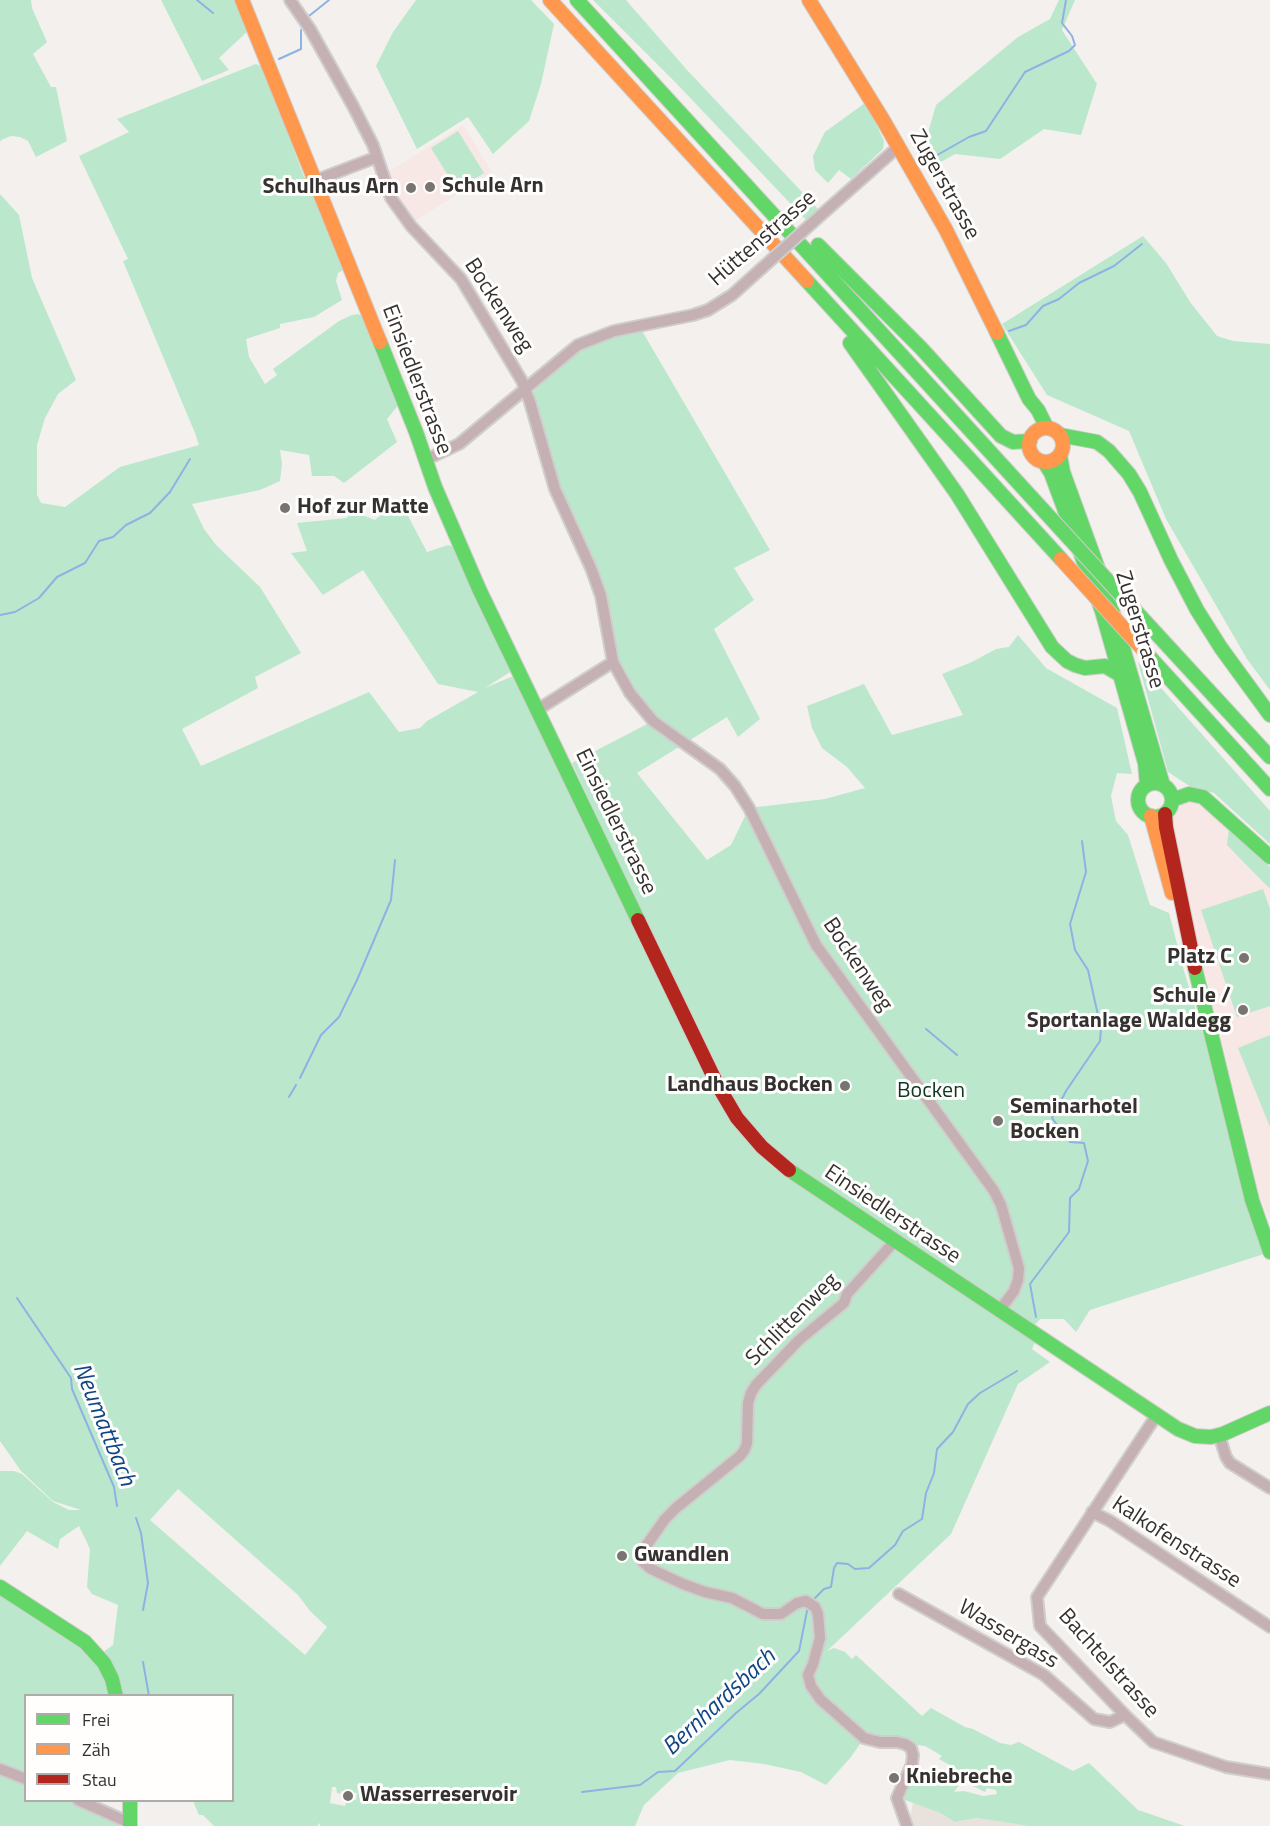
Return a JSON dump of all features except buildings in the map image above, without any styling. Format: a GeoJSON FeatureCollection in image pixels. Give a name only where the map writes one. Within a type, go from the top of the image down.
{"type":"FeatureCollection","features":[{"type":"Feature","properties":{"kind":"main road","name":"Einsiedlerstrasse"},"geometry":{"type":"LineString","coordinates":[[242,0],[416,432],[425,460],[479,589],[726,1102],[749,1133],[776,1160],[894,1242],[1178,1429],[1195,1436],[1210,1437],[1270,1413]]}},
{"type":"Feature","properties":{"kind":"main road"},"geometry":{"type":"LineString","coordinates":[[550,0],[1270,789]]}},
{"type":"Feature","properties":{"kind":"main road"},"geometry":{"type":"LineString","coordinates":[[577,0],[692,123],[1270,758]]}},
{"type":"Feature","properties":{"kind":"main road","name":"Zugerstrasse"},"geometry":{"type":"LineString","coordinates":[[809,0],[898,147],[958,253],[1029,399],[1038,410],[1038,434],[1031,452],[1038,460],[1044,462],[1051,473],[1102,611],[1122,676],[1145,763],[1147,785],[1140,792],[1139,802],[1143,811],[1158,815],[1189,963],[1196,976],[1251,1200],[1270,1252]]}},
{"type":"Feature","properties":{"kind":"main road"},"geometry":{"type":"LineString","coordinates":[[692,123],[902,329],[1001,436],[1013,442],[1038,434],[1056,432],[1060,435],[1097,442],[1109,452],[1129,474],[1140,492],[1200,616],[1270,715]]}},
{"type":"Feature","properties":{"kind":"main road"},"geometry":{"type":"LineString","coordinates":[[792,264],[931,456],[1052,647],[1075,665],[1085,668],[1108,667],[1122,676]]}},
{"type":"Feature","properties":{"kind":"main road","name":"Zugerstrasse"},"geometry":{"type":"LineString","coordinates":[[1060,435],[1063,445],[1060,455],[1063,472],[1108,596],[1163,785],[1170,793],[1172,800]]}},
{"type":"Feature","properties":{"kind":"main road"},"geometry":{"type":"LineString","coordinates":[[1044,462],[1053,461],[1060,455]]}},
{"type":"Feature","properties":{"kind":"main road"},"geometry":{"type":"LineString","coordinates":[[1147,785],[1155,783],[1163,785]]}},
{"type":"Feature","properties":{"kind":"main road"},"geometry":{"type":"LineString","coordinates":[[1158,815],[1169,809],[1172,800],[1189,794],[1203,797],[1270,857]]}},
{"type":"Feature","properties":{"kind":"main road"},"geometry":{"type":"LineString","coordinates":[[0,1587],[85,1642],[104,1663],[112,1679],[116,1694]]}},
{"type":"Feature","properties":{"kind":"main road"},"geometry":{"type":"LineString","coordinates":[[130,1802],[130,1824]]}},
{"type":"Feature","properties":{"kind":"street","name":"Bockenweg"},"geometry":{"type":"LineString","coordinates":[[290,0],[310,29],[353,106],[377,157],[390,198],[397,209],[461,279],[526,389],[555,489],[602,596],[613,662],[630,693],[653,721],[720,769],[735,786],[749,808],[816,945],[994,1191],[1001,1205],[1018,1268],[1018,1280],[1014,1292],[999,1311]]}},
{"type":"Feature","properties":{"kind":"street","name":"Hüttenstrasse"},"geometry":{"type":"LineString","coordinates":[[425,460],[459,444],[571,350],[590,339],[638,325],[686,317],[708,310],[732,295],[898,147]]}},
{"type":"Feature","properties":{"kind":"street"},"geometry":{"type":"LineString","coordinates":[[315,181],[377,157]]}},
{"type":"Feature","properties":{"kind":"street"},"geometry":{"type":"LineString","coordinates":[[537,710],[613,662]]}},
{"type":"Feature","properties":{"kind":"street","name":"Schlittenweg"},"geometry":{"type":"LineString","coordinates":[[894,1242],[847,1294],[844,1302],[799,1340],[756,1385],[750,1394],[748,1403],[745,1449],[740,1456],[665,1519],[641,1553],[642,1561],[651,1569],[705,1592],[732,1598],[763,1614],[781,1614],[797,1603],[806,1601],[815,1607],[818,1614],[820,1638],[808,1675],[811,1686],[820,1698],[864,1738],[880,1742],[897,1742],[910,1748],[913,1755],[912,1764],[897,1798],[907,1826]]}},
{"type":"Feature","properties":{"kind":"street","name":"Bachtelstrasse"},"geometry":{"type":"LineString","coordinates":[[1156,1416],[1037,1597],[1040,1626],[1153,1742],[1226,1767],[1270,1774]]}},
{"type":"Feature","properties":{"kind":"street"},"geometry":{"type":"LineString","coordinates":[[1219,1435],[1230,1463],[1270,1488]]}},
{"type":"Feature","properties":{"kind":"street","name":"Kalkofenstrasse"},"geometry":{"type":"LineString","coordinates":[[1092,1512],[1118,1526],[1270,1627]]}},
{"type":"Feature","properties":{"kind":"street","name":"Wassergass"},"geometry":{"type":"LineString","coordinates":[[899,1594],[1044,1675],[1094,1719],[1110,1722],[1125,1715]]}},
{"type":"Feature","properties":{"kind":"street"},"geometry":{"type":"LineString","coordinates":[[0,1769],[24,1778]]}},
{"type":"Feature","properties":{"kind":"street"},"geometry":{"type":"LineString","coordinates":[[82,1802],[130,1824]]}},
{"type":"Feature","properties":{"kind":"shaded area","name":"Schule Arn"},"geometry":{"type":"Polygon","coordinates":[[[463,125],[492,172],[412,223],[397,201],[387,173],[463,125]]]}},
{"type":"Feature","properties":{"kind":"shaded area","name":"Schule / Sportanlage Waldegg"},"geometry":{"type":"Polygon","coordinates":[[[1182,802],[1198,803],[1229,829],[1270,889],[1270,1221],[1260,1197],[1170,828],[1175,811],[1182,802]]]}},
{"type":"Feature","properties":{"kind":"shaded area"},"geometry":{"type":"Polygon","coordinates":[[[913,1803],[940,1813],[955,1822],[977,1818],[1029,1826],[911,1826],[909,1822],[913,1803]]]}},
{"type":"Feature","properties":{"kind":"green space"},"geometry":{"type":"Polygon","coordinates":[[[0,0],[31,0],[32,8],[47,42],[33,54],[51,87],[56,87],[67,141],[36,157],[28,141],[20,137],[11,136],[0,142],[0,0]]]}},
{"type":"Feature","properties":{"kind":"green space"},"geometry":{"type":"Polygon","coordinates":[[[161,0],[241,0],[250,29],[219,58],[229,70],[202,81],[161,0]]]}},
{"type":"Feature","properties":{"kind":"green space"},"geometry":{"type":"Polygon","coordinates":[[[416,0],[531,0],[554,24],[541,84],[529,121],[493,154],[468,117],[417,149],[376,66],[393,32],[416,0]]]}},
{"type":"Feature","properties":{"kind":"green space"},"geometry":{"type":"Polygon","coordinates":[[[593,0],[626,0],[687,70],[818,209],[806,220],[677,84],[593,0]]]}},
{"type":"Feature","properties":{"kind":"green space"},"geometry":{"type":"Polygon","coordinates":[[[1059,0],[1075,0],[1062,30],[1097,84],[1081,135],[1044,129],[1000,159],[955,154],[932,167],[921,157],[936,105],[1018,37],[1050,19],[1059,0]]]}},
{"type":"Feature","properties":{"kind":"green space"},"geometry":{"type":"Polygon","coordinates":[[[256,64],[263,67],[292,138],[293,148],[304,177],[308,179],[345,269],[338,273],[336,281],[342,300],[314,317],[280,324],[280,328],[246,339],[249,357],[265,384],[277,375],[273,369],[339,321],[358,314],[364,317],[400,403],[387,419],[397,442],[344,483],[334,476],[312,476],[309,455],[280,450],[282,464],[280,481],[260,490],[192,504],[204,529],[216,545],[260,587],[301,653],[255,677],[258,688],[182,729],[201,766],[369,692],[399,732],[420,728],[427,721],[478,692],[438,684],[363,570],[323,595],[291,553],[307,551],[297,523],[347,518],[351,511],[375,520],[399,499],[427,552],[448,545],[457,548],[511,666],[510,672],[485,688],[516,677],[754,1144],[1037,1337],[1032,1349],[1050,1362],[1018,1384],[951,1534],[827,1651],[834,1648],[845,1652],[852,1659],[856,1655],[922,1716],[931,1708],[1000,1743],[1011,1745],[1019,1742],[1073,1771],[1089,1763],[1138,1810],[1185,1826],[1029,1826],[977,1818],[955,1822],[940,1813],[905,1800],[904,1795],[914,1767],[930,1776],[934,1770],[955,1777],[958,1771],[939,1759],[942,1756],[925,1746],[864,1738],[851,1757],[826,1785],[801,1772],[730,1760],[678,1773],[644,1805],[635,1826],[320,1826],[320,1823],[317,1826],[214,1826],[203,1815],[199,1815],[193,1802],[234,1802],[234,1694],[24,1694],[24,1802],[80,1802],[130,1826],[0,1826],[0,1587],[98,1656],[113,1645],[118,1605],[92,1594],[87,1587],[90,1549],[79,1526],[60,1539],[58,1549],[27,1531],[0,1566],[0,1471],[14,1471],[22,1474],[53,1502],[69,1510],[81,1510],[53,1501],[21,1471],[0,1441],[0,194],[19,215],[32,278],[76,380],[58,394],[45,418],[37,445],[37,495],[41,503],[65,507],[120,467],[199,445],[123,261],[128,259],[79,156],[129,132],[117,119],[256,64]],[[178,1489],[150,1520],[305,1655],[327,1627],[310,1611],[298,1595],[178,1489]],[[962,1781],[954,1792],[964,1791],[983,1796],[997,1794],[996,1790],[987,1788],[985,1792],[962,1781]],[[332,1787],[330,1803],[345,1806],[347,1800],[356,1800],[357,1793],[341,1791],[340,1794],[337,1793],[336,1787],[332,1787]]]}},
{"type":"Feature","properties":{"kind":"green space"},"geometry":{"type":"Polygon","coordinates":[[[865,103],[879,124],[877,126],[884,141],[883,149],[851,179],[839,170],[828,183],[815,170],[813,156],[825,132],[865,103]]]}},
{"type":"Feature","properties":{"kind":"green space"},"geometry":{"type":"Polygon","coordinates":[[[458,131],[484,173],[457,190],[431,148],[458,131]]]}},
{"type":"Feature","properties":{"kind":"green space"},"geometry":{"type":"Polygon","coordinates":[[[1143,236],[1166,263],[1190,302],[1217,336],[1233,341],[1270,344],[1270,690],[1247,659],[1166,519],[1129,431],[1047,395],[1002,324],[1143,236]]]}},
{"type":"Feature","properties":{"kind":"green space","name":"Bocken"},"geometry":{"type":"Polygon","coordinates":[[[641,329],[770,550],[734,568],[754,600],[714,629],[760,719],[738,737],[727,717],[637,773],[707,860],[731,845],[749,808],[825,799],[865,788],[847,767],[822,748],[812,728],[807,706],[864,684],[892,735],[963,715],[942,674],[996,649],[1009,647],[1018,635],[1046,668],[1117,708],[1132,774],[1117,773],[1111,796],[1116,821],[1128,835],[1150,905],[1169,913],[1184,971],[1270,1252],[1090,1310],[1076,1332],[1064,1319],[1040,1319],[1032,1328],[759,1141],[716,1074],[572,763],[653,721],[633,692],[617,660],[610,622],[559,492],[532,394],[542,382],[579,352],[600,341],[641,329]]]}},
{"type":"Feature","properties":{"kind":"green space"},"geometry":{"type":"Polygon","coordinates":[[[1138,662],[1270,811],[1270,844],[1214,793],[1191,787],[1168,772],[1138,662]]]}},
{"type":"Feature","properties":{"kind":"green space"},"geometry":{"type":"Polygon","coordinates":[[[1229,829],[1270,867],[1270,889],[1227,845],[1229,829]]]}},
{"type":"Feature","properties":{"kind":"green space","name":"Platz C"},"geometry":{"type":"Polygon","coordinates":[[[1263,889],[1270,909],[1270,1006],[1237,1017],[1201,910],[1263,889]]]}},
{"type":"Feature","properties":{"kind":"green space"},"geometry":{"type":"Polygon","coordinates":[[[1270,1035],[1270,1127],[1238,1048],[1270,1035]]]}},
{"type":"Feature","properties":{"kind":"waterway"},"geometry":{"type":"LineString","coordinates":[[197,0],[213,13]]}},
{"type":"Feature","properties":{"kind":"waterway"},"geometry":{"type":"LineString","coordinates":[[309,16],[329,0]]}},
{"type":"Feature","properties":{"kind":"waterway"},"geometry":{"type":"LineString","coordinates":[[932,158],[969,137],[986,131],[1025,72],[1069,51],[1075,45],[1072,36],[1062,23],[1066,0]]}},
{"type":"Feature","properties":{"kind":"waterway"},"geometry":{"type":"LineString","coordinates":[[279,59],[301,49],[301,30]]}},
{"type":"Feature","properties":{"kind":"waterway"},"geometry":{"type":"LineString","coordinates":[[1009,331],[1026,325],[1043,306],[1059,299],[1079,283],[1114,266],[1142,244]]}},
{"type":"Feature","properties":{"kind":"waterway"},"geometry":{"type":"LineString","coordinates":[[0,615],[15,612],[39,598],[57,577],[85,563],[99,541],[113,537],[126,525],[150,513],[170,492],[190,459]]}},
{"type":"Feature","properties":{"kind":"waterway"},"geometry":{"type":"LineString","coordinates":[[1036,1317],[1030,1284],[1069,1232],[1070,1198],[1079,1189],[1088,1161],[1084,1143],[1070,1142],[1052,1118],[1066,1091],[1100,1041],[1101,1029],[1088,970],[1075,950],[1070,924],[1086,872],[1082,841]]}},
{"type":"Feature","properties":{"kind":"waterway"},"geometry":{"type":"LineString","coordinates":[[300,1078],[321,1035],[339,1017],[357,980],[391,900],[395,860]]}},
{"type":"Feature","properties":{"kind":"waterway"},"geometry":{"type":"LineString","coordinates":[[926,1029],[957,1055]]}},
{"type":"Feature","properties":{"kind":"waterway"},"geometry":{"type":"LineString","coordinates":[[289,1097],[296,1085]]}},
{"type":"Feature","properties":{"kind":"waterway","name":"Neumattbach"},"geometry":{"type":"LineString","coordinates":[[17,1298],[71,1378],[72,1389],[114,1487],[117,1506]]}},
{"type":"Feature","properties":{"kind":"waterway","name":"Bernhardsbach"},"geometry":{"type":"LineString","coordinates":[[813,1600],[824,1589],[831,1587],[837,1563],[848,1564],[855,1569],[869,1568],[895,1545],[903,1531],[922,1519],[926,1493],[934,1473],[937,1449],[953,1432],[968,1404],[980,1393],[1017,1371]]}},
{"type":"Feature","properties":{"kind":"waterway","name":"Neumattbach"},"geometry":{"type":"LineString","coordinates":[[136,1518],[141,1533],[148,1583],[143,1610]]}},
{"type":"Feature","properties":{"kind":"waterway","name":"Bernhardsbach"},"geometry":{"type":"LineString","coordinates":[[582,1792],[640,1785],[658,1772],[675,1771],[759,1694],[799,1651],[808,1606]]}},
{"type":"Feature","properties":{"kind":"waterway","name":"Neumattbach"},"geometry":{"type":"LineString","coordinates":[[143,1662],[149,1694]]}},
{"type":"Feature","properties":{"kind":"traffic: fast"},"geometry":{"type":"LineString","coordinates":[[577,0],[1045,512]]}},
{"type":"Feature","properties":{"kind":"traffic: fast"},"geometry":{"type":"LineString","coordinates":[[818,245],[921,348],[1001,436],[1013,442],[1030,441]]}},
{"type":"Feature","properties":{"kind":"traffic: fast"},"geometry":{"type":"LineString","coordinates":[[807,281],[1061,559]]}},
{"type":"Feature","properties":{"kind":"traffic: fast"},"geometry":{"type":"LineString","coordinates":[[997,333],[1029,399],[1038,410],[1047,428]]}},
{"type":"Feature","properties":{"kind":"traffic: fast"},"geometry":{"type":"LineString","coordinates":[[380,342],[435,487],[479,589],[638,920]]}},
{"type":"Feature","properties":{"kind":"traffic: fast"},"geometry":{"type":"LineString","coordinates":[[850,343],[957,494],[1052,647],[1075,665],[1085,668],[1105,666],[1122,676]]}},
{"type":"Feature","properties":{"kind":"traffic: fast"},"geometry":{"type":"LineString","coordinates":[[1060,435],[1097,442],[1109,451],[1129,474],[1197,610],[1221,648],[1270,715]]}},
{"type":"Feature","properties":{"kind":"traffic: fast"},"geometry":{"type":"LineString","coordinates":[[1060,455],[1063,472],[1108,596],[1163,785]]}},
{"type":"Feature","properties":{"kind":"traffic: fast"},"geometry":{"type":"LineString","coordinates":[[1044,462],[1051,473],[1102,611],[1145,763],[1147,785]]}},
{"type":"Feature","properties":{"kind":"traffic: fast"},"geometry":{"type":"LineString","coordinates":[[1045,512],[1131,606]]}},
{"type":"Feature","properties":{"kind":"traffic: fast"},"geometry":{"type":"LineString","coordinates":[[1131,606],[1270,757]]}},
{"type":"Feature","properties":{"kind":"traffic: fast"},"geometry":{"type":"LineString","coordinates":[[1148,655],[1270,789]]}},
{"type":"Feature","properties":{"kind":"traffic: fast"},"geometry":{"type":"LineString","coordinates":[[1155,783],[1167,788],[1172,800],[1167,812],[1155,817],[1143,812],[1138,800],[1143,788],[1155,783]]}},
{"type":"Feature","properties":{"kind":"traffic: fast"},"geometry":{"type":"LineString","coordinates":[[1172,800],[1189,794],[1203,797],[1270,857]]}},
{"type":"Feature","properties":{"kind":"traffic: fast"},"geometry":{"type":"LineString","coordinates":[[1195,968],[1252,1200],[1270,1252]]}},
{"type":"Feature","properties":{"kind":"traffic: fast"},"geometry":{"type":"LineString","coordinates":[[789,1170],[1178,1429],[1195,1436],[1211,1437],[1270,1413]]}},
{"type":"Feature","properties":{"kind":"traffic: fast"},"geometry":{"type":"LineString","coordinates":[[0,1587],[85,1642],[104,1663],[112,1679],[116,1694]]}},
{"type":"Feature","properties":{"kind":"traffic: fast"},"geometry":{"type":"LineString","coordinates":[[130,1802],[130,1826]]}},
{"type":"Feature","properties":{"kind":"traffic: slow"},"geometry":{"type":"LineString","coordinates":[[242,0],[380,342]]}},
{"type":"Feature","properties":{"kind":"traffic: slow"},"geometry":{"type":"LineString","coordinates":[[550,0],[807,281]]}},
{"type":"Feature","properties":{"kind":"traffic: slow"},"geometry":{"type":"LineString","coordinates":[[809,0],[883,120],[946,230],[997,333]]}},
{"type":"Feature","properties":{"kind":"traffic: slow"},"geometry":{"type":"LineString","coordinates":[[1046,428],[1058,433],[1063,445],[1058,457],[1046,462],[1034,457],[1029,445],[1034,433],[1046,428]]}},
{"type":"Feature","properties":{"kind":"traffic: slow"},"geometry":{"type":"LineString","coordinates":[[1061,559],[1148,655]]}},
{"type":"Feature","properties":{"kind":"traffic: slow"},"geometry":{"type":"LineString","coordinates":[[1151,816],[1172,893]]}},
{"type":"Feature","properties":{"kind":"traffic: jam"},"geometry":{"type":"LineString","coordinates":[[1165,814],[1195,968]]}},
{"type":"Feature","properties":{"kind":"traffic: jam"},"geometry":{"type":"LineString","coordinates":[[638,920],[717,1084],[737,1118],[762,1147],[789,1170]]}},
{"type":"Feature","properties":{"kind":"place","name":"Schule Arn"},"geometry":{"type":"Point","coordinates":[430,187]}},
{"type":"Feature","properties":{"kind":"place","name":"Schulhaus Arn"},"geometry":{"type":"Point","coordinates":[411,188]}},
{"type":"Feature","properties":{"kind":"place","name":"Hof zur Matte"},"geometry":{"type":"Point","coordinates":[285,508]}},
{"type":"Feature","properties":{"kind":"place","name":"Platz C"},"geometry":{"type":"Point","coordinates":[1244,958]}},
{"type":"Feature","properties":{"kind":"place","name":"Schule / Sportanlage Waldegg"},"geometry":{"type":"Point","coordinates":[1243,1010]}},
{"type":"Feature","properties":{"kind":"place","name":"Landhaus Bocken"},"geometry":{"type":"Point","coordinates":[845,1086]}},
{"type":"Feature","properties":{"kind":"place","name":"Seminarhotel Bocken"},"geometry":{"type":"Point","coordinates":[998,1121]}},
{"type":"Feature","properties":{"kind":"place","name":"Gwandlen"},"geometry":{"type":"Point","coordinates":[622,1556]}},
{"type":"Feature","properties":{"kind":"place","name":"Kniebreche"},"geometry":{"type":"Point","coordinates":[894,1778]}},
{"type":"Feature","properties":{"kind":"place","name":"Wasserreservoir"},"geometry":{"type":"Point","coordinates":[348,1796]}}]}
